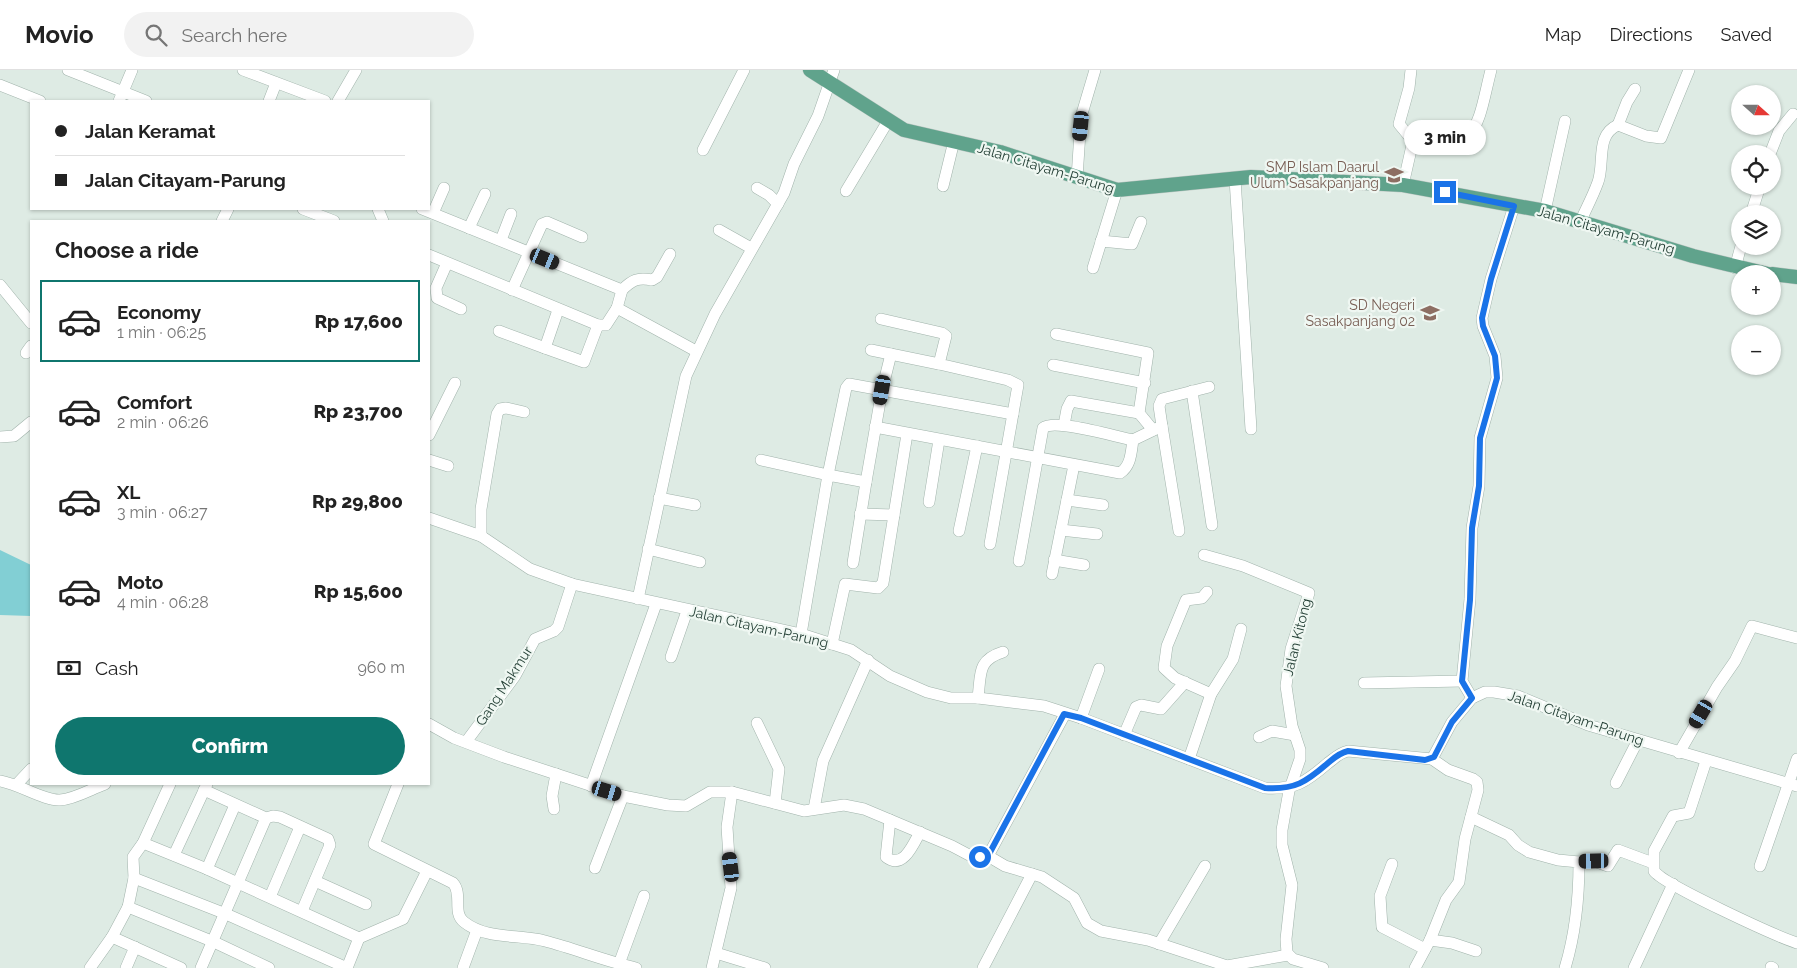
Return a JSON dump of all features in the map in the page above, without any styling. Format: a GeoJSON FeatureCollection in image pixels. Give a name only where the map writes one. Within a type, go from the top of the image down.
{"type":"FeatureCollection","features":[{"type":"Feature","properties":{"kind":"main road","name":"Jalan Citayam-Parung"},"geometry":{"type":"LineString","coordinates":[[810,70],[832,76],[888,121],[904,130],[1000,152],[1117,190],[1273,177],[1403,184],[1545,212],[1731,267]]}},
{"type":"Feature","properties":{"kind":"main road"},"geometry":{"type":"LineString","coordinates":[[1781,275],[1797,277]]}},
{"type":"Feature","properties":{"kind":"street"},"geometry":{"type":"LineString","coordinates":[[68,70],[121,96],[141,100]]}},
{"type":"Feature","properties":{"kind":"street"},"geometry":{"type":"LineString","coordinates":[[121,96],[132,70]]}},
{"type":"Feature","properties":{"kind":"street"},"geometry":{"type":"LineString","coordinates":[[243,70],[322,100]]}},
{"type":"Feature","properties":{"kind":"street"},"geometry":{"type":"LineString","coordinates":[[339,100],[356,70]]}},
{"type":"Feature","properties":{"kind":"street"},"geometry":{"type":"LineString","coordinates":[[703,150],[744,70]]}},
{"type":"Feature","properties":{"kind":"street"},"geometry":{"type":"LineString","coordinates":[[1077,178],[1081,117],[1095,70]]}},
{"type":"Feature","properties":{"kind":"street"},"geometry":{"type":"LineString","coordinates":[[1411,70],[1409,88],[1399,124],[1414,141],[1424,144],[1459,143],[1467,139],[1476,124],[1491,70]]}},
{"type":"Feature","properties":{"kind":"street"},"geometry":{"type":"LineString","coordinates":[[1618,125],[1646,136],[1660,138],[1689,70]]}},
{"type":"Feature","properties":{"kind":"street"},"geometry":{"type":"LineString","coordinates":[[638,599],[681,390],[696,351],[751,248],[778,204],[794,164],[818,116],[832,76]]}},
{"type":"Feature","properties":{"kind":"street"},"geometry":{"type":"LineString","coordinates":[[269,100],[276,83]]}},
{"type":"Feature","properties":{"kind":"street"},"geometry":{"type":"LineString","coordinates":[[0,85],[38,100]]}},
{"type":"Feature","properties":{"kind":"street"},"geometry":{"type":"LineString","coordinates":[[1580,222],[1598,183],[1600,158],[1606,136],[1612,128],[1618,125],[1627,102],[1635,89]]}},
{"type":"Feature","properties":{"kind":"street"},"geometry":{"type":"LineString","coordinates":[[1774,145],[1779,131],[1793,114]]}},
{"type":"Feature","properties":{"kind":"street"},"geometry":{"type":"LineString","coordinates":[[846,191],[888,121]]}},
{"type":"Feature","properties":{"kind":"street"},"geometry":{"type":"LineString","coordinates":[[1545,212],[1565,121]]}},
{"type":"Feature","properties":{"kind":"street"},"geometry":{"type":"LineString","coordinates":[[943,186],[954,141]]}},
{"type":"Feature","properties":{"kind":"street"},"geometry":{"type":"LineString","coordinates":[[1403,184],[1414,141]]}},
{"type":"Feature","properties":{"kind":"street"},"geometry":{"type":"LineString","coordinates":[[1235,179],[1251,429]]}},
{"type":"Feature","properties":{"kind":"street"},"geometry":{"type":"LineString","coordinates":[[434,213],[444,188]]}},
{"type":"Feature","properties":{"kind":"street"},"geometry":{"type":"LineString","coordinates":[[757,188],[769,195],[778,204]]}},
{"type":"Feature","properties":{"kind":"street"},"geometry":{"type":"LineString","coordinates":[[1093,268],[1117,190]]}},
{"type":"Feature","properties":{"kind":"street"},"geometry":{"type":"LineString","coordinates":[[469,228],[485,194]]}},
{"type":"Feature","properties":{"kind":"street"},"geometry":{"type":"LineString","coordinates":[[1415,968],[1428,945],[1446,900],[1460,879],[1465,839],[1478,795],[1477,782],[1448,770],[1432,759],[1452,722],[1472,698],[1462,681],[1470,600],[1472,528],[1479,486],[1480,438],[1497,378],[1495,356],[1483,326],[1482,318],[1491,279],[1514,206]]}},
{"type":"Feature","properties":{"kind":"street"},"geometry":{"type":"LineString","coordinates":[[306,210],[331,220]]}},
{"type":"Feature","properties":{"kind":"street"},"geometry":{"type":"LineString","coordinates":[[425,210],[622,290]]}},
{"type":"Feature","properties":{"kind":"street"},"geometry":{"type":"LineString","coordinates":[[501,240],[511,214]]}},
{"type":"Feature","properties":{"kind":"street"},"geometry":{"type":"LineString","coordinates":[[512,290],[543,222],[582,237]]}},
{"type":"Feature","properties":{"kind":"street"},"geometry":{"type":"LineString","coordinates":[[1101,241],[1132,244],[1142,222]]}},
{"type":"Feature","properties":{"kind":"street"},"geometry":{"type":"LineString","coordinates":[[719,230],[751,248]]}},
{"type":"Feature","properties":{"kind":"street"},"geometry":{"type":"LineString","coordinates":[[430,255],[558,310],[598,325],[606,325],[617,308],[622,290],[632,280],[643,278],[652,280],[658,277],[670,254]]}},
{"type":"Feature","properties":{"kind":"street"},"geometry":{"type":"LineString","coordinates":[[447,263],[436,288],[437,298],[461,309]]}},
{"type":"Feature","properties":{"kind":"street"},"geometry":{"type":"LineString","coordinates":[[0,285],[30,322]]}},
{"type":"Feature","properties":{"kind":"street"},"geometry":{"type":"LineString","coordinates":[[617,308],[696,351]]}},
{"type":"Feature","properties":{"kind":"street"},"geometry":{"type":"LineString","coordinates":[[545,348],[558,310]]}},
{"type":"Feature","properties":{"kind":"street"},"geometry":{"type":"LineString","coordinates":[[881,319],[942,333],[946,336],[939,364]]}},
{"type":"Feature","properties":{"kind":"street"},"geometry":{"type":"LineString","coordinates":[[499,331],[584,362],[598,325]]}},
{"type":"Feature","properties":{"kind":"street"},"geometry":{"type":"LineString","coordinates":[[1056,334],[1148,353],[1145,384],[1139,413],[1147,433],[1169,464],[1179,531]]}},
{"type":"Feature","properties":{"kind":"street"},"geometry":{"type":"LineString","coordinates":[[871,350],[939,364],[1014,382],[1018,385],[1008,452],[990,544]]}},
{"type":"Feature","properties":{"kind":"street"},"geometry":{"type":"LineString","coordinates":[[853,563],[875,427],[891,354]]}},
{"type":"Feature","properties":{"kind":"street"},"geometry":{"type":"LineString","coordinates":[[1052,365],[1145,384]]}},
{"type":"Feature","properties":{"kind":"street"},"geometry":{"type":"LineString","coordinates":[[430,433],[455,383]]}},
{"type":"Feature","properties":{"kind":"street"},"geometry":{"type":"LineString","coordinates":[[801,634],[828,475],[846,388],[849,384],[1013,414]]}},
{"type":"Feature","properties":{"kind":"street"},"geometry":{"type":"LineString","coordinates":[[875,427],[1120,473],[1125,469],[1147,433],[1162,399],[1209,387]]}},
{"type":"Feature","properties":{"kind":"street"},"geometry":{"type":"LineString","coordinates":[[1192,391],[1212,525]]}},
{"type":"Feature","properties":{"kind":"street"},"geometry":{"type":"LineString","coordinates":[[1064,425],[1066,409],[1071,401],[1139,413]]}},
{"type":"Feature","properties":{"kind":"street"},"geometry":{"type":"LineString","coordinates":[[481,536],[481,509],[498,414],[500,410],[506,408],[524,412]]}},
{"type":"Feature","properties":{"kind":"street"},"geometry":{"type":"LineString","coordinates":[[0,437],[14,436],[30,423]]}},
{"type":"Feature","properties":{"kind":"street"},"geometry":{"type":"LineString","coordinates":[[1019,561],[1043,428],[1046,426],[1064,425],[1147,433]]}},
{"type":"Feature","properties":{"kind":"street"},"geometry":{"type":"LineString","coordinates":[[832,644],[845,584],[878,588],[883,582],[907,434]]}},
{"type":"Feature","properties":{"kind":"street"},"geometry":{"type":"LineString","coordinates":[[929,502],[940,440]]}},
{"type":"Feature","properties":{"kind":"street"},"geometry":{"type":"LineString","coordinates":[[958,531],[977,446]]}},
{"type":"Feature","properties":{"kind":"street"},"geometry":{"type":"LineString","coordinates":[[430,460],[448,466]]}},
{"type":"Feature","properties":{"kind":"street"},"geometry":{"type":"LineString","coordinates":[[761,460],[866,482]]}},
{"type":"Feature","properties":{"kind":"street"},"geometry":{"type":"LineString","coordinates":[[1052,574],[1074,465]]}},
{"type":"Feature","properties":{"kind":"street"},"geometry":{"type":"LineString","coordinates":[[659,498],[695,505]]}},
{"type":"Feature","properties":{"kind":"street"},"geometry":{"type":"LineString","coordinates":[[1066,500],[1103,505]]}},
{"type":"Feature","properties":{"kind":"street"},"geometry":{"type":"LineString","coordinates":[[860,514],[894,515]]}},
{"type":"Feature","properties":{"kind":"street","name":"Jalan Citayam-Parung"},"geometry":{"type":"LineString","coordinates":[[430,518],[481,536],[530,569],[572,584],[687,611],[801,634],[832,644],[868,660],[890,676],[926,692],[951,698],[978,698],[1035,704],[1081,718],[1265,788],[1290,788],[1311,778],[1338,755],[1348,751],[1425,760],[1432,759]]}},
{"type":"Feature","properties":{"kind":"street"},"geometry":{"type":"LineString","coordinates":[[1061,530],[1097,534]]}},
{"type":"Feature","properties":{"kind":"street"},"geometry":{"type":"LineString","coordinates":[[648,549],[700,562]]}},
{"type":"Feature","properties":{"kind":"street","name":"Jalan Kitong"},"geometry":{"type":"LineString","coordinates":[[1204,555],[1243,566],[1309,593],[1287,669],[1286,695],[1300,750],[1300,759],[1290,788],[1282,838],[1292,885],[1286,939],[1288,955]]}},
{"type":"Feature","properties":{"kind":"street"},"geometry":{"type":"LineString","coordinates":[[1054,560],[1084,564]]}},
{"type":"Feature","properties":{"kind":"street","name":"Gang Makmur"},"geometry":{"type":"LineString","coordinates":[[466,742],[514,676],[535,639],[554,631],[558,627],[572,584]]}},
{"type":"Feature","properties":{"kind":"street"},"geometry":{"type":"LineString","coordinates":[[1207,592],[1202,598],[1186,600],[1168,646],[1164,668],[1170,675],[1212,694]]}},
{"type":"Feature","properties":{"kind":"street"},"geometry":{"type":"LineString","coordinates":[[591,786],[656,604]]}},
{"type":"Feature","properties":{"kind":"street"},"geometry":{"type":"LineString","coordinates":[[671,657],[687,611]]}},
{"type":"Feature","properties":{"kind":"street"},"geometry":{"type":"LineString","coordinates":[[1679,753],[1713,694],[1735,661],[1752,626],[1797,638]]}},
{"type":"Feature","properties":{"kind":"street"},"geometry":{"type":"LineString","coordinates":[[1189,759],[1212,694],[1233,659],[1241,629]]}},
{"type":"Feature","properties":{"kind":"street"},"geometry":{"type":"LineString","coordinates":[[978,698],[984,664],[987,658],[1003,652]]}},
{"type":"Feature","properties":{"kind":"street"},"geometry":{"type":"LineString","coordinates":[[814,809],[823,761],[868,660]]}},
{"type":"Feature","properties":{"kind":"street"},"geometry":{"type":"LineString","coordinates":[[1081,718],[1099,669]]}},
{"type":"Feature","properties":{"kind":"street"},"geometry":{"type":"LineString","coordinates":[[1364,683],[1462,681]]}},
{"type":"Feature","properties":{"kind":"street"},"geometry":{"type":"LineString","coordinates":[[1124,735],[1136,706],[1141,705],[1162,709],[1185,682]]}},
{"type":"Feature","properties":{"kind":"street","name":"Jalan Citayam-Parung"},"geometry":{"type":"LineString","coordinates":[[1472,698],[1485,692],[1518,696],[1588,725],[1706,761],[1794,785]]}},
{"type":"Feature","properties":{"kind":"street"},"geometry":{"type":"LineString","coordinates":[[988,856],[1064,714]]}},
{"type":"Feature","properties":{"kind":"street"},"geometry":{"type":"LineString","coordinates":[[757,723],[779,769],[775,803]]}},
{"type":"Feature","properties":{"kind":"street"},"geometry":{"type":"LineString","coordinates":[[430,724],[466,742],[623,796],[686,806],[710,792],[732,792],[804,811],[852,806],[920,832],[969,855],[988,856],[1005,866],[1032,874],[1074,898],[1084,919],[1094,928],[1159,944],[1227,966],[1288,955],[1323,968]]}},
{"type":"Feature","properties":{"kind":"street"},"geometry":{"type":"LineString","coordinates":[[1259,737],[1272,731],[1296,735]]}},
{"type":"Feature","properties":{"kind":"street"},"geometry":{"type":"LineString","coordinates":[[1616,782],[1638,740]]}},
{"type":"Feature","properties":{"kind":"street"},"geometry":{"type":"LineString","coordinates":[[1760,866],[1794,785],[1797,759]]}},
{"type":"Feature","properties":{"kind":"street"},"geometry":{"type":"LineString","coordinates":[[1706,761],[1689,813],[1673,816],[1654,851],[1653,863],[1658,876],[1745,921],[1797,944]]}},
{"type":"Feature","properties":{"kind":"street"},"geometry":{"type":"LineString","coordinates":[[17,784],[30,770]]}},
{"type":"Feature","properties":{"kind":"street"},"geometry":{"type":"LineString","coordinates":[[554,809],[552,796],[556,774]]}},
{"type":"Feature","properties":{"kind":"street"},"geometry":{"type":"LineString","coordinates":[[0,781],[17,784],[50,799],[60,800],[102,785]]}},
{"type":"Feature","properties":{"kind":"street"},"geometry":{"type":"LineString","coordinates":[[90,968],[112,936],[128,907],[134,878],[133,858],[143,843],[170,785]]}},
{"type":"Feature","properties":{"kind":"street"},"geometry":{"type":"LineString","coordinates":[[398,785],[374,844],[456,887],[460,918],[477,930],[500,936],[542,940],[636,968]]}},
{"type":"Feature","properties":{"kind":"street"},"geometry":{"type":"LineString","coordinates":[[174,855],[206,787],[235,805],[266,818],[272,816],[280,817],[325,837],[330,842],[302,911]]}},
{"type":"Feature","properties":{"kind":"street"},"geometry":{"type":"LineString","coordinates":[[712,968],[731,888],[727,827],[732,792]]}},
{"type":"Feature","properties":{"kind":"street"},"geometry":{"type":"LineString","coordinates":[[595,868],[623,796]]}},
{"type":"Feature","properties":{"kind":"street"},"geometry":{"type":"LineString","coordinates":[[208,869],[235,805]]}},
{"type":"Feature","properties":{"kind":"street"},"geometry":{"type":"LineString","coordinates":[[1472,817],[1509,835],[1518,845],[1529,852],[1558,860],[1594,861],[1608,866],[1618,850],[1653,863]]}},
{"type":"Feature","properties":{"kind":"street"},"geometry":{"type":"LineString","coordinates":[[201,968],[240,884],[266,818]]}},
{"type":"Feature","properties":{"kind":"street"},"geometry":{"type":"LineString","coordinates":[[890,820],[886,857],[891,860],[897,862],[905,857],[920,832]]}},
{"type":"Feature","properties":{"kind":"street"},"geometry":{"type":"LineString","coordinates":[[270,897],[300,827]]}},
{"type":"Feature","properties":{"kind":"street"},"geometry":{"type":"LineString","coordinates":[[143,843],[208,869],[360,938]]}},
{"type":"Feature","properties":{"kind":"street"},"geometry":{"type":"LineString","coordinates":[[1564,968],[1576,925],[1579,862]]}},
{"type":"Feature","properties":{"kind":"street"},"geometry":{"type":"LineString","coordinates":[[1392,864],[1380,896],[1382,927],[1428,945],[1452,943],[1476,951]]}},
{"type":"Feature","properties":{"kind":"street"},"geometry":{"type":"LineString","coordinates":[[1159,944],[1205,866]]}},
{"type":"Feature","properties":{"kind":"street"},"geometry":{"type":"LineString","coordinates":[[134,878],[226,914],[347,968],[360,938],[403,918],[427,871]]}},
{"type":"Feature","properties":{"kind":"street"},"geometry":{"type":"LineString","coordinates":[[983,968],[1032,874]]}},
{"type":"Feature","properties":{"kind":"street"},"geometry":{"type":"LineString","coordinates":[[315,881],[366,904]]}},
{"type":"Feature","properties":{"kind":"street"},"geometry":{"type":"LineString","coordinates":[[1634,968],[1673,884]]}},
{"type":"Feature","properties":{"kind":"street"},"geometry":{"type":"LineString","coordinates":[[619,964],[644,896]]}},
{"type":"Feature","properties":{"kind":"street"},"geometry":{"type":"LineString","coordinates":[[128,907],[214,942],[269,968]]}},
{"type":"Feature","properties":{"kind":"street"},"geometry":{"type":"LineString","coordinates":[[463,968],[477,930]]}},
{"type":"Feature","properties":{"kind":"street"},"geometry":{"type":"LineString","coordinates":[[112,936],[164,964],[181,968]]}},
{"type":"Feature","properties":{"kind":"street"},"geometry":{"type":"LineString","coordinates":[[126,968],[135,947]]}},
{"type":"Feature","properties":{"kind":"street"},"geometry":{"type":"LineString","coordinates":[[716,953],[732,963],[764,968]]}},
{"type":"Feature","properties":{"kind":"water"},"geometry":{"type":"Polygon","coordinates":[[[0,550],[30,565],[30,616],[0,615],[0,550]]]}},
{"type":"Feature","properties":{"kind":"place","name":"SMP Islam Daarul Ulum Sasakpanjang"},"geometry":{"type":"Point","coordinates":[1394,175]}},
{"type":"Feature","properties":{"kind":"place","name":"SD Negeri Sasakpanjang 02"},"geometry":{"type":"Point","coordinates":[1430,313]}},
{"type":"Feature","properties":{"kind":"route"},"geometry":{"type":"LineString","coordinates":[[980,857],[988,856],[1064,714],[1081,718],[1265,788],[1286,789],[1305,782],[1341,753],[1348,751],[1425,760],[1434,757],[1452,722],[1472,698],[1462,681],[1470,600],[1472,528],[1479,486],[1480,438],[1484,420],[1494,396],[1497,378],[1495,356],[1483,326],[1482,318],[1491,279],[1514,206],[1445,192]]}}]}
